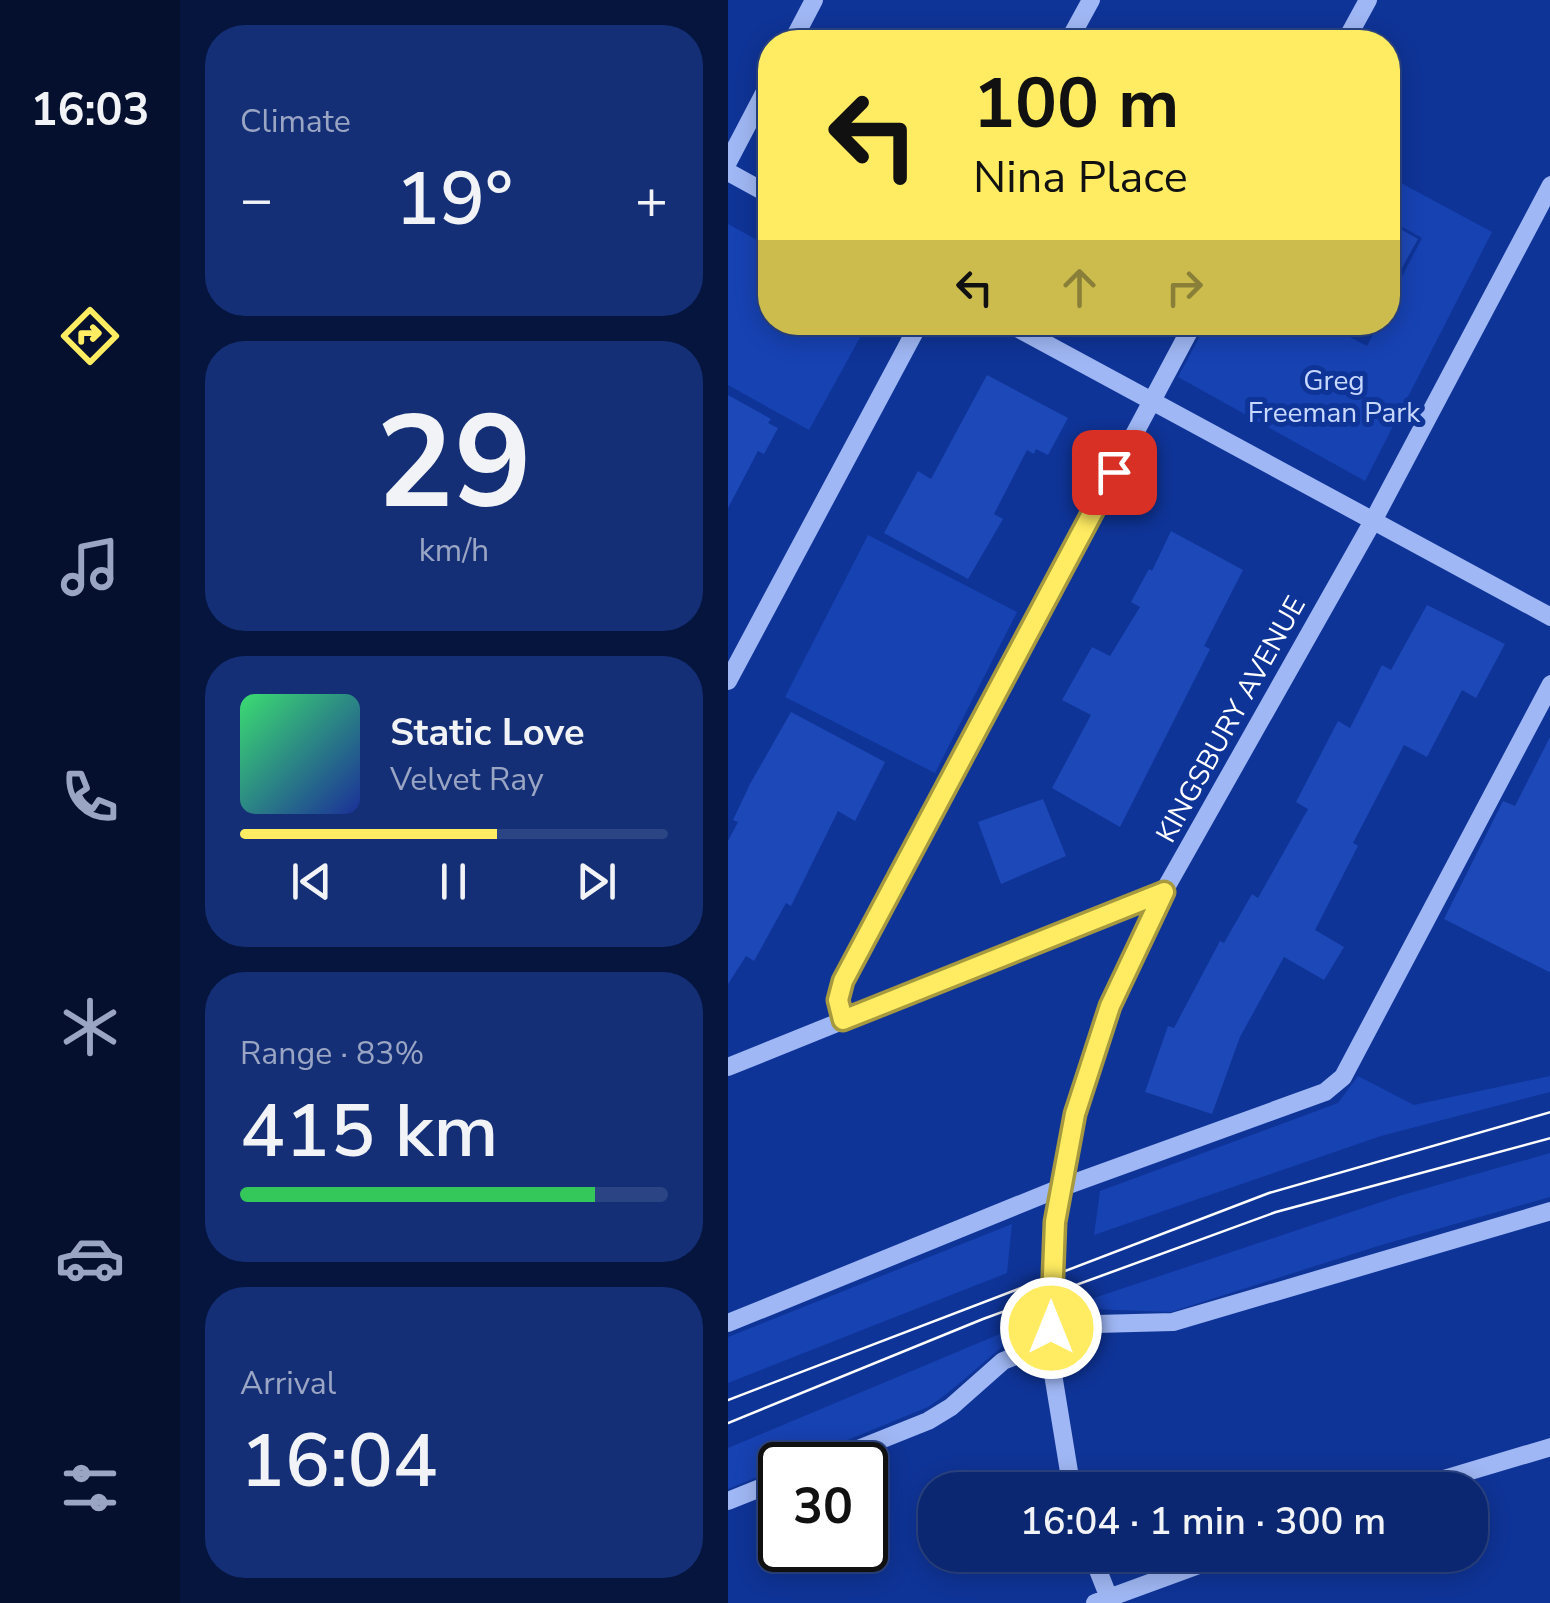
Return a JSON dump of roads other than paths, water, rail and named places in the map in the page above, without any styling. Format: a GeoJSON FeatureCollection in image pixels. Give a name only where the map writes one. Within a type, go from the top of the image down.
{"type":"FeatureCollection","features":[{"type":"Feature","properties":{"kind":"street"},"geometry":{"type":"LineString","coordinates":[[798,30],[814,0]]}},
{"type":"Feature","properties":{"kind":"street"},"geometry":{"type":"LineString","coordinates":[[1075,30],[1091,0]]}},
{"type":"Feature","properties":{"kind":"street"},"geometry":{"type":"LineString","coordinates":[[1352,30],[1368,0]]}},
{"type":"Feature","properties":{"kind":"street"},"geometry":{"type":"LineString","coordinates":[[728,162],[758,105]]}},
{"type":"Feature","properties":{"kind":"street"},"geometry":{"type":"LineString","coordinates":[[728,172],[758,188]]}},
{"type":"Feature","properties":{"kind":"street","name":"KINGSBURY AVENUE"},"geometry":{"type":"LineString","coordinates":[[1069,1472],[1053,1374],[1052,1249],[1075,1114],[1110,1006],[1164,892],[1373,521],[1550,186]]}},
{"type":"Feature","properties":{"kind":"street"},"geometry":{"type":"LineString","coordinates":[[728,682],[913,335]]}},
{"type":"Feature","properties":{"kind":"street"},"geometry":{"type":"LineString","coordinates":[[1030,335],[1550,617]]}},
{"type":"Feature","properties":{"kind":"street"},"geometry":{"type":"LineString","coordinates":[[843,1020],[838,1000],[843,981],[1187,335]]}},
{"type":"Feature","properties":{"kind":"street"},"geometry":{"type":"LineString","coordinates":[[728,1323],[1060,1188],[1324,1092],[1342,1077],[1550,684]]}},
{"type":"Feature","properties":{"kind":"street"},"geometry":{"type":"LineString","coordinates":[[728,1067],[1164,892]]}},
{"type":"Feature","properties":{"kind":"street"},"geometry":{"type":"LineString","coordinates":[[876,1442],[928,1421],[951,1407],[1003,1362],[1096,1324],[1172,1322],[1550,1211]]}},
{"type":"Feature","properties":{"kind":"street"},"geometry":{"type":"LineString","coordinates":[[1467,1472],[1550,1447]]}},
{"type":"Feature","properties":{"kind":"street"},"geometry":{"type":"LineString","coordinates":[[728,1501],[758,1489]]}},
{"type":"Feature","properties":{"kind":"street"},"geometry":{"type":"LineString","coordinates":[[1097,1572],[1105,1601],[1181,1572]]}},
{"type":"Feature","properties":{"kind":"tram line"},"geometry":{"type":"LineString","coordinates":[[728,1400],[1269,1193],[1551,1112]]}},
{"type":"Feature","properties":{"kind":"tram line"},"geometry":{"type":"LineString","coordinates":[[728,1423],[983,1319],[1276,1212],[1551,1138]]}},
{"type":"Feature","properties":{"kind":"park label","name":"Greg Freeman Park"},"geometry":{"type":"Point","coordinates":[1334,396]}}]}
